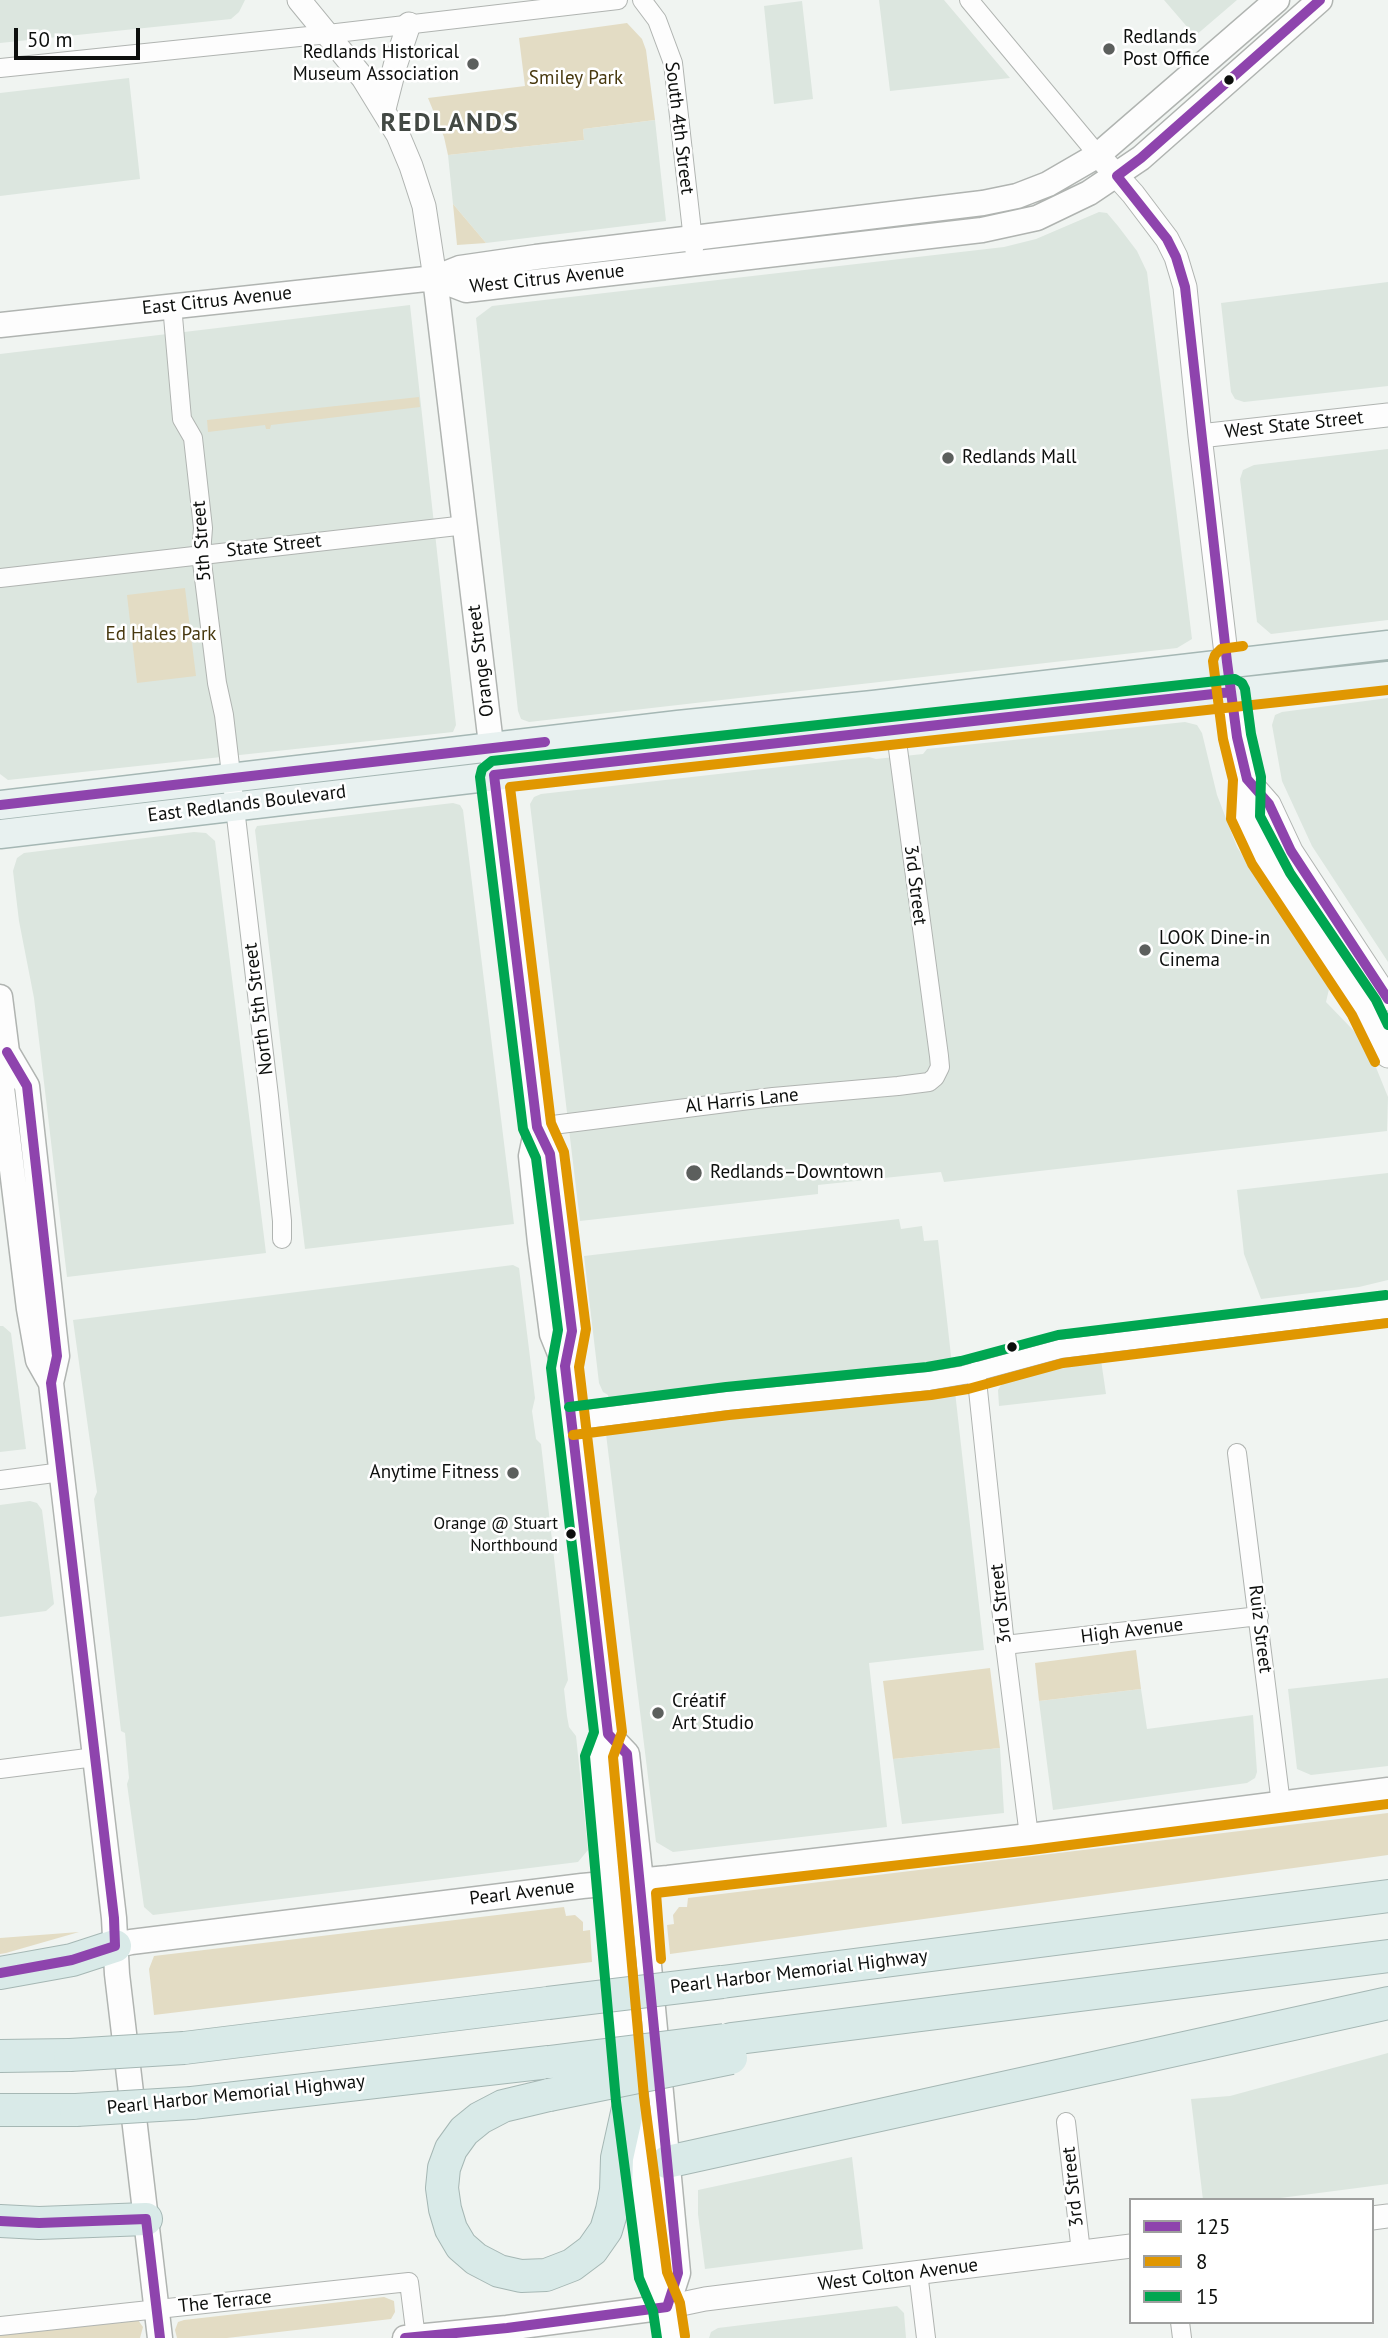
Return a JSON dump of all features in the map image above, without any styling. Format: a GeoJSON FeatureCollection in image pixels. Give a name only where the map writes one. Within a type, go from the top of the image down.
{"type":"FeatureCollection","features":[{"type":"Feature","properties":{"kind":"highway","name":"Pearl Harbor Memorial Highway"},"geometry":{"type":"LineString","coordinates":[[0,2056],[184,2048],[1388,1896]]}},
{"type":"Feature","properties":{"kind":"highway"},"geometry":{"type":"LineString","coordinates":[[0,1972],[72,1960],[115,1946]]}},
{"type":"Feature","properties":{"kind":"highway","name":"Pearl Harbor Memorial Highway"},"geometry":{"type":"LineString","coordinates":[[0,2110],[76,2110],[192,2103],[548,2062],[731,2049],[776,2034],[1388,1956]]}},
{"type":"Feature","properties":{"kind":"highway"},"geometry":{"type":"LineString","coordinates":[[667,2162],[1388,2003]]}},
{"type":"Feature","properties":{"kind":"highway"},"geometry":{"type":"LineString","coordinates":[[630,2099],[617,2158],[612,2210],[606,2230],[593,2249],[572,2265],[545,2275],[521,2276],[499,2271],[476,2259],[461,2246],[444,2209],[444,2168],[451,2149],[464,2131],[480,2118],[503,2106],[731,2049]]}},
{"type":"Feature","properties":{"kind":"highway"},"geometry":{"type":"LineString","coordinates":[[0,2221],[146,2219]]}},
{"type":"Feature","properties":{"kind":"main road","name":"West Citrus Avenue"},"geometry":{"type":"LineString","coordinates":[[435,278],[460,268],[983,203],[1017,196],[1048,184],[1098,155],[1276,0]]}},
{"type":"Feature","properties":{"kind":"main road","name":"West Citrus Avenue"},"geometry":{"type":"LineString","coordinates":[[435,278],[466,290],[1005,226],[1037,218],[1065,206],[1141,158],[1320,0]]}},
{"type":"Feature","properties":{"kind":"main road","name":"East Citrus Avenue"},"geometry":{"type":"LineString","coordinates":[[0,325],[435,278]]}},
{"type":"Feature","properties":{"kind":"main road","name":"Orange Street"},"geometry":{"type":"LineString","coordinates":[[435,278],[537,1127],[550,1154],[572,1331],[565,1366],[608,1734],[599,1755],[630,2099],[653,2276],[667,2306],[671,2338]]}},
{"type":"Feature","properties":{"kind":"main road"},"geometry":{"type":"LineString","coordinates":[[894,716],[1227,662],[1388,645]]}},
{"type":"Feature","properties":{"kind":"main road"},"geometry":{"type":"LineString","coordinates":[[894,716],[1231,692],[1388,676]]}},
{"type":"Feature","properties":{"kind":"main road","name":"East Redlands Boulevard"},"geometry":{"type":"LineString","coordinates":[[0,804],[232,792],[492,762],[678,725],[894,716]]}},
{"type":"Feature","properties":{"kind":"main road","name":"East Redlands Boulevard"},"geometry":{"type":"LineString","coordinates":[[0,834],[232,792]]}},
{"type":"Feature","properties":{"kind":"main road"},"geometry":{"type":"LineString","coordinates":[[0,997],[7,1052],[2,1088],[29,1309],[38,1360],[51,1384],[160,2338]]}},
{"type":"Feature","properties":{"kind":"main road","name":"Orange Street"},"geometry":{"type":"LineString","coordinates":[[608,1734],[627,1754],[641,1881],[678,2273],[667,2306]]}},
{"type":"Feature","properties":{"kind":"main road","name":"Pearl Avenue"},"geometry":{"type":"LineString","coordinates":[[115,1946],[1388,1790]]}},
{"type":"Feature","properties":{"kind":"main road"},"geometry":{"type":"LineString","coordinates":[[412,2338],[667,2306]]}},
{"type":"Feature","properties":{"kind":"street"},"geometry":{"type":"LineString","coordinates":[[299,0],[363,78],[384,110],[411,166],[424,205],[435,278]]}},
{"type":"Feature","properties":{"kind":"street"},"geometry":{"type":"LineString","coordinates":[[0,68],[618,0]]}},
{"type":"Feature","properties":{"kind":"street","name":"South 4th Street"},"geometry":{"type":"LineString","coordinates":[[642,0],[657,20],[673,63],[696,263]]}},
{"type":"Feature","properties":{"kind":"street"},"geometry":{"type":"LineString","coordinates":[[969,0],[1156,223],[1176,257],[1186,298],[1227,662],[1237,737],[1247,779],[1244,814],[1264,857],[1364,1008],[1388,1056]]}},
{"type":"Feature","properties":{"kind":"street"},"geometry":{"type":"LineString","coordinates":[[384,110],[409,24]]}},
{"type":"Feature","properties":{"kind":"street","name":"5th Street"},"geometry":{"type":"LineString","coordinates":[[172,305],[182,419],[194,438],[203,528],[201,554],[232,792]]}},
{"type":"Feature","properties":{"kind":"street","name":"West State Street"},"geometry":{"type":"LineString","coordinates":[[1200,436],[1388,415]]}},
{"type":"Feature","properties":{"kind":"street","name":"State Street"},"geometry":{"type":"LineString","coordinates":[[0,578],[466,525]]}},
{"type":"Feature","properties":{"kind":"street","name":"3rd Street"},"geometry":{"type":"LineString","coordinates":[[894,716],[940,1067]]}},
{"type":"Feature","properties":{"kind":"street"},"geometry":{"type":"LineString","coordinates":[[1247,779],[1269,804],[1291,852],[1388,999],[1364,1008]]}},
{"type":"Feature","properties":{"kind":"street","name":"North 5th Street"},"geometry":{"type":"LineString","coordinates":[[232,792],[269,1096],[282,1239]]}},
{"type":"Feature","properties":{"kind":"street","name":"Al Harris Lane"},"geometry":{"type":"LineString","coordinates":[[537,1127],[773,1097],[929,1082],[940,1067]]}},
{"type":"Feature","properties":{"kind":"street"},"geometry":{"type":"LineString","coordinates":[[571,1420],[929,1381],[1060,1349],[1388,1309]]}},
{"type":"Feature","properties":{"kind":"street","name":"3rd Street"},"geometry":{"type":"LineString","coordinates":[[976,1371],[1028,1836]]}},
{"type":"Feature","properties":{"kind":"street","name":"Ruiz Street"},"geometry":{"type":"LineString","coordinates":[[1237,1453],[1281,1804]]}},
{"type":"Feature","properties":{"kind":"street"},"geometry":{"type":"LineString","coordinates":[[0,1480],[62,1472]]}},
{"type":"Feature","properties":{"kind":"street","name":"High Avenue"},"geometry":{"type":"LineString","coordinates":[[1005,1645],[1259,1616]]}},
{"type":"Feature","properties":{"kind":"street"},"geometry":{"type":"LineString","coordinates":[[0,1769],[95,1757]]}},
{"type":"Feature","properties":{"kind":"street","name":"3rd Street"},"geometry":{"type":"LineString","coordinates":[[1066,2122],[1081,2252]]}},
{"type":"Feature","properties":{"kind":"street","name":"West Colton Avenue"},"geometry":{"type":"LineString","coordinates":[[667,2306],[1129,2246]]}},
{"type":"Feature","properties":{"kind":"street"},"geometry":{"type":"LineString","coordinates":[[918,2272],[926,2338]]}},
{"type":"Feature","properties":{"kind":"street","name":"The Terrace"},"geometry":{"type":"LineString","coordinates":[[0,2326],[409,2282],[412,2338]]}},
{"type":"Feature","properties":{"kind":"shaded area"},"geometry":{"type":"Polygon","coordinates":[[[0,0],[245,0],[239,12],[231,19],[0,43],[0,0]]]}},
{"type":"Feature","properties":{"kind":"shaded area"},"geometry":{"type":"Polygon","coordinates":[[[879,0],[944,0],[1010,78],[890,91],[879,0]]]}},
{"type":"Feature","properties":{"kind":"shaded area"},"geometry":{"type":"Polygon","coordinates":[[[1164,0],[1237,0],[1195,36],[1164,0]]]}},
{"type":"Feature","properties":{"kind":"shaded area"},"geometry":{"type":"Polygon","coordinates":[[[802,1],[813,99],[774,104],[764,6],[802,1]]]}},
{"type":"Feature","properties":{"kind":"shaded area"},"geometry":{"type":"Polygon","coordinates":[[[129,78],[140,179],[0,196],[0,93],[129,78]]]}},
{"type":"Feature","properties":{"kind":"shaded area"},"geometry":{"type":"Polygon","coordinates":[[[655,120],[666,221],[486,243],[453,204],[448,155],[584,140],[583,129],[655,120]]]}},
{"type":"Feature","properties":{"kind":"shaded area","name":"Redlands Mall"},"geometry":{"type":"Polygon","coordinates":[[[1099,212],[1107,213],[1118,226],[1137,251],[1147,272],[1192,639],[1177,648],[529,722],[521,719],[476,318],[492,306],[1004,247],[1036,239],[1099,212]]]}},
{"type":"Feature","properties":{"kind":"shaded area"},"geometry":{"type":"Polygon","coordinates":[[[1388,282],[1388,386],[1244,402],[1235,399],[1231,392],[1221,303],[1388,282]]]}},
{"type":"Feature","properties":{"kind":"shaded area"},"geometry":{"type":"Polygon","coordinates":[[[410,305],[456,725],[453,732],[8,780],[0,774],[0,354],[410,305]]]}},
{"type":"Feature","properties":{"kind":"shaded area"},"geometry":{"type":"Polygon","coordinates":[[[1388,449],[1388,620],[1271,634],[1257,622],[1240,479],[1243,470],[1254,465],[1388,449]]]}},
{"type":"Feature","properties":{"kind":"shaded area"},"geometry":{"type":"Polygon","coordinates":[[[1388,698],[1388,962],[1312,846],[1282,781],[1272,725],[1275,715],[1282,712],[1388,698]]]}},
{"type":"Feature","properties":{"kind":"shaded area"},"geometry":{"type":"Polygon","coordinates":[[[1185,722],[1197,725],[1202,733],[1217,795],[1237,847],[1329,989],[1326,1002],[1355,1032],[1375,1065],[1388,1097],[1387,1131],[944,1182],[941,1172],[818,1185],[818,1194],[580,1221],[530,804],[534,797],[541,794],[869,757],[876,759],[923,754],[927,749],[1185,722]]]}},
{"type":"Feature","properties":{"kind":"shaded area"},"geometry":{"type":"Polygon","coordinates":[[[453,803],[460,805],[463,810],[514,1224],[305,1249],[255,830],[257,826],[453,803]]]}},
{"type":"Feature","properties":{"kind":"shaded area"},"geometry":{"type":"Polygon","coordinates":[[[194,832],[206,833],[215,841],[266,1253],[67,1277],[34,998],[19,921],[13,871],[17,858],[24,853],[194,832]]]}},
{"type":"Feature","properties":{"kind":"shaded area"},"geometry":{"type":"Polygon","coordinates":[[[1388,1173],[1388,1280],[1359,1287],[1261,1299],[1244,1254],[1237,1190],[1388,1173]]]}},
{"type":"Feature","properties":{"kind":"shaded area"},"geometry":{"type":"Polygon","coordinates":[[[899,1219],[901,1229],[922,1226],[924,1241],[938,1240],[984,1650],[869,1663],[887,1827],[673,1852],[656,1842],[606,1434],[612,1432],[608,1395],[603,1392],[599,1383],[584,1256],[899,1219]]]}},
{"type":"Feature","properties":{"kind":"shaded area"},"geometry":{"type":"Polygon","coordinates":[[[513,1265],[519,1268],[535,1398],[532,1411],[536,1439],[541,1444],[568,1680],[564,1689],[567,1716],[569,1727],[576,1736],[588,1850],[578,1862],[153,1915],[144,1907],[127,1784],[129,1778],[125,1733],[121,1731],[94,1499],[97,1492],[73,1320],[513,1265]]]}},
{"type":"Feature","properties":{"kind":"shaded area"},"geometry":{"type":"Polygon","coordinates":[[[0,1326],[11,1333],[26,1449],[0,1452],[0,1326]]]}},
{"type":"Feature","properties":{"kind":"shaded area"},"geometry":{"type":"Polygon","coordinates":[[[1101,1360],[1106,1394],[999,1406],[998,1390],[1008,1380],[1101,1360]]]}},
{"type":"Feature","properties":{"kind":"shaded area"},"geometry":{"type":"Polygon","coordinates":[[[30,1501],[37,1503],[42,1510],[54,1604],[46,1611],[0,1617],[0,1505],[30,1501]]]}},
{"type":"Feature","properties":{"kind":"shaded area"},"geometry":{"type":"Polygon","coordinates":[[[1388,1678],[1388,1766],[1311,1775],[1297,1769],[1288,1689],[1388,1678]]]}},
{"type":"Feature","properties":{"kind":"shaded area"},"geometry":{"type":"Polygon","coordinates":[[[1141,1689],[1147,1729],[1253,1715],[1257,1772],[1255,1778],[1247,1783],[1053,1810],[1039,1701],[1141,1689]]]}},
{"type":"Feature","properties":{"kind":"shaded area"},"geometry":{"type":"Polygon","coordinates":[[[1000,1748],[1004,1813],[902,1824],[893,1759],[1000,1748]]]}},
{"type":"Feature","properties":{"kind":"shaded area"},"geometry":{"type":"Polygon","coordinates":[[[1388,2053],[1388,2184],[1280,2198],[1203,2198],[1191,2099],[1230,2096],[1388,2053]]]}},
{"type":"Feature","properties":{"kind":"shaded area"},"geometry":{"type":"Polygon","coordinates":[[[852,2157],[863,2249],[705,2269],[698,2214],[698,2190],[852,2157]]]}},
{"type":"Feature","properties":{"kind":"shaded area"},"geometry":{"type":"Polygon","coordinates":[[[897,2306],[904,2313],[906,2338],[709,2338],[711,2332],[718,2328],[897,2306]]]}},
{"type":"Feature","properties":{"kind":"green space","name":"Smiley Park"},"geometry":{"type":"Polygon","coordinates":[[[627,23],[642,39],[646,50],[655,120],[583,129],[584,140],[448,155],[444,137],[428,98],[525,86],[519,38],[627,23]]]}},
{"type":"Feature","properties":{"kind":"green space"},"geometry":{"type":"Polygon","coordinates":[[[453,204],[486,243],[457,245],[453,204]]]}},
{"type":"Feature","properties":{"kind":"green space"},"geometry":{"type":"Polygon","coordinates":[[[419,397],[420,407],[271,425],[270,429],[266,429],[265,425],[208,432],[207,420],[419,397]]]}},
{"type":"Feature","properties":{"kind":"green space","name":"Ed Hales Park"},"geometry":{"type":"Polygon","coordinates":[[[185,588],[196,676],[137,683],[127,595],[185,588]]]}},
{"type":"Feature","properties":{"kind":"green space"},"geometry":{"type":"Polygon","coordinates":[[[1136,1650],[1141,1689],[1039,1701],[1035,1663],[1136,1650]]]}},
{"type":"Feature","properties":{"kind":"green space"},"geometry":{"type":"Polygon","coordinates":[[[990,1668],[1000,1748],[893,1759],[883,1681],[990,1668]]]}},
{"type":"Feature","properties":{"kind":"green space"},"geometry":{"type":"Polygon","coordinates":[[[1388,1813],[1388,1855],[670,1954],[667,1925],[674,1924],[673,1915],[679,1907],[687,1907],[688,1898],[1388,1813]]]}},
{"type":"Feature","properties":{"kind":"green space"},"geometry":{"type":"Polygon","coordinates":[[[564,1907],[566,1916],[575,1915],[583,1922],[583,1931],[590,1930],[592,1962],[154,2015],[149,1969],[154,1956],[564,1907]]]}},
{"type":"Feature","properties":{"kind":"green space"},"geometry":{"type":"Polygon","coordinates":[[[79,1932],[6,1953],[0,1954],[0,1938],[79,1932]]]}},
{"type":"Feature","properties":{"kind":"green space"},"geometry":{"type":"Polygon","coordinates":[[[384,2297],[394,2301],[395,2312],[391,2319],[227,2338],[177,2338],[175,2330],[178,2322],[184,2320],[384,2297]]]}},
{"type":"Feature","properties":{"kind":"green space"},"geometry":{"type":"Polygon","coordinates":[[[138,2320],[143,2327],[140,2338],[0,2338],[0,2335],[138,2320]]]}},
{"type":"Feature","properties":{"kind":"transit line","name":"125"},"geometry":{"type":"LineString","coordinates":[[1320,0],[1141,158],[1117,176],[1167,239],[1176,257],[1185,287],[1227,662],[1237,737],[1247,779],[1269,804],[1291,851],[1388,999]]}},
{"type":"Feature","properties":{"kind":"transit line","name":"8"},"geometry":{"type":"LineString","coordinates":[[1243,646],[1221,649],[1213,661],[1223,739],[1233,780],[1231,819],[1252,864],[1352,1015],[1375,1062]]}},
{"type":"Feature","properties":{"kind":"transit line","name":"15"},"geometry":{"type":"LineString","coordinates":[[657,2338],[653,2311],[639,2278],[616,2101],[585,1756],[594,1732],[551,1368],[558,1330],[536,1158],[523,1129],[480,777],[482,769],[492,761],[1235,679],[1242,683],[1245,689],[1251,734],[1261,777],[1260,816],[1290,873],[1376,1000],[1388,1025]]}},
{"type":"Feature","properties":{"kind":"transit line","name":"8"},"geometry":{"type":"LineString","coordinates":[[685,2336],[680,2303],[667,2272],[644,2097],[613,1757],[622,1732],[579,1367],[586,1329],[564,1152],[551,1123],[510,787],[1388,690]]}},
{"type":"Feature","properties":{"kind":"transit line","name":"125"},"geometry":{"type":"LineString","coordinates":[[405,2338],[667,2307],[678,2273],[627,1754],[608,1734],[565,1366],[572,1331],[550,1154],[537,1127],[494,775],[1231,692]]}},
{"type":"Feature","properties":{"kind":"transit line","name":"125"},"geometry":{"type":"LineString","coordinates":[[0,805],[545,742]]}},
{"type":"Feature","properties":{"kind":"transit line","name":"125"},"geometry":{"type":"LineString","coordinates":[[0,1973],[72,1960],[115,1946],[114,1918],[51,1383],[57,1356],[27,1086],[7,1052]]}},
{"type":"Feature","properties":{"kind":"transit line","name":"15"},"geometry":{"type":"LineString","coordinates":[[569,1407],[726,1387],[927,1367],[961,1361],[1058,1335],[1386,1295]]}},
{"type":"Feature","properties":{"kind":"transit line","name":"8"},"geometry":{"type":"LineString","coordinates":[[573,1435],[729,1415],[931,1395],[968,1389],[1063,1363],[1388,1323]]}},
{"type":"Feature","properties":{"kind":"transit line","name":"8"},"geometry":{"type":"LineString","coordinates":[[661,1959],[656,1893],[1031,1850],[1388,1804]]}},
{"type":"Feature","properties":{"kind":"transit line","name":"125"},"geometry":{"type":"LineString","coordinates":[[0,2221],[39,2223],[146,2219],[160,2338]]}},
{"type":"Feature","properties":{"kind":"place","name":"Redlands Post Office"},"geometry":{"type":"Point","coordinates":[1109,49]}},
{"type":"Feature","properties":{"kind":"place","name":"Redlands Historical Museum Association"},"geometry":{"type":"Point","coordinates":[473,64]}},
{"type":"Feature","properties":{"kind":"place","name":"Redlands Mall"},"geometry":{"type":"Point","coordinates":[948,458]}},
{"type":"Feature","properties":{"kind":"place","name":"LOOK Dine-in Cinema"},"geometry":{"type":"Point","coordinates":[1145,950]}},
{"type":"Feature","properties":{"kind":"place","name":"Redlands–Downtown"},"geometry":{"type":"Point","coordinates":[694,1173]}},
{"type":"Feature","properties":{"kind":"place","name":"Anytime Fitness"},"geometry":{"type":"Point","coordinates":[513,1473]}},
{"type":"Feature","properties":{"kind":"place","name":"Orange @ Stuart Northbound"},"geometry":{"type":"Point","coordinates":[571,1534]}},
{"type":"Feature","properties":{"kind":"place","name":"Créatif Art Studio"},"geometry":{"type":"Point","coordinates":[658,1713]}},
{"type":"Feature","properties":{"kind":"district","name":"REDLANDS"},"geometry":{"type":"Point","coordinates":[450,124]}}]}
